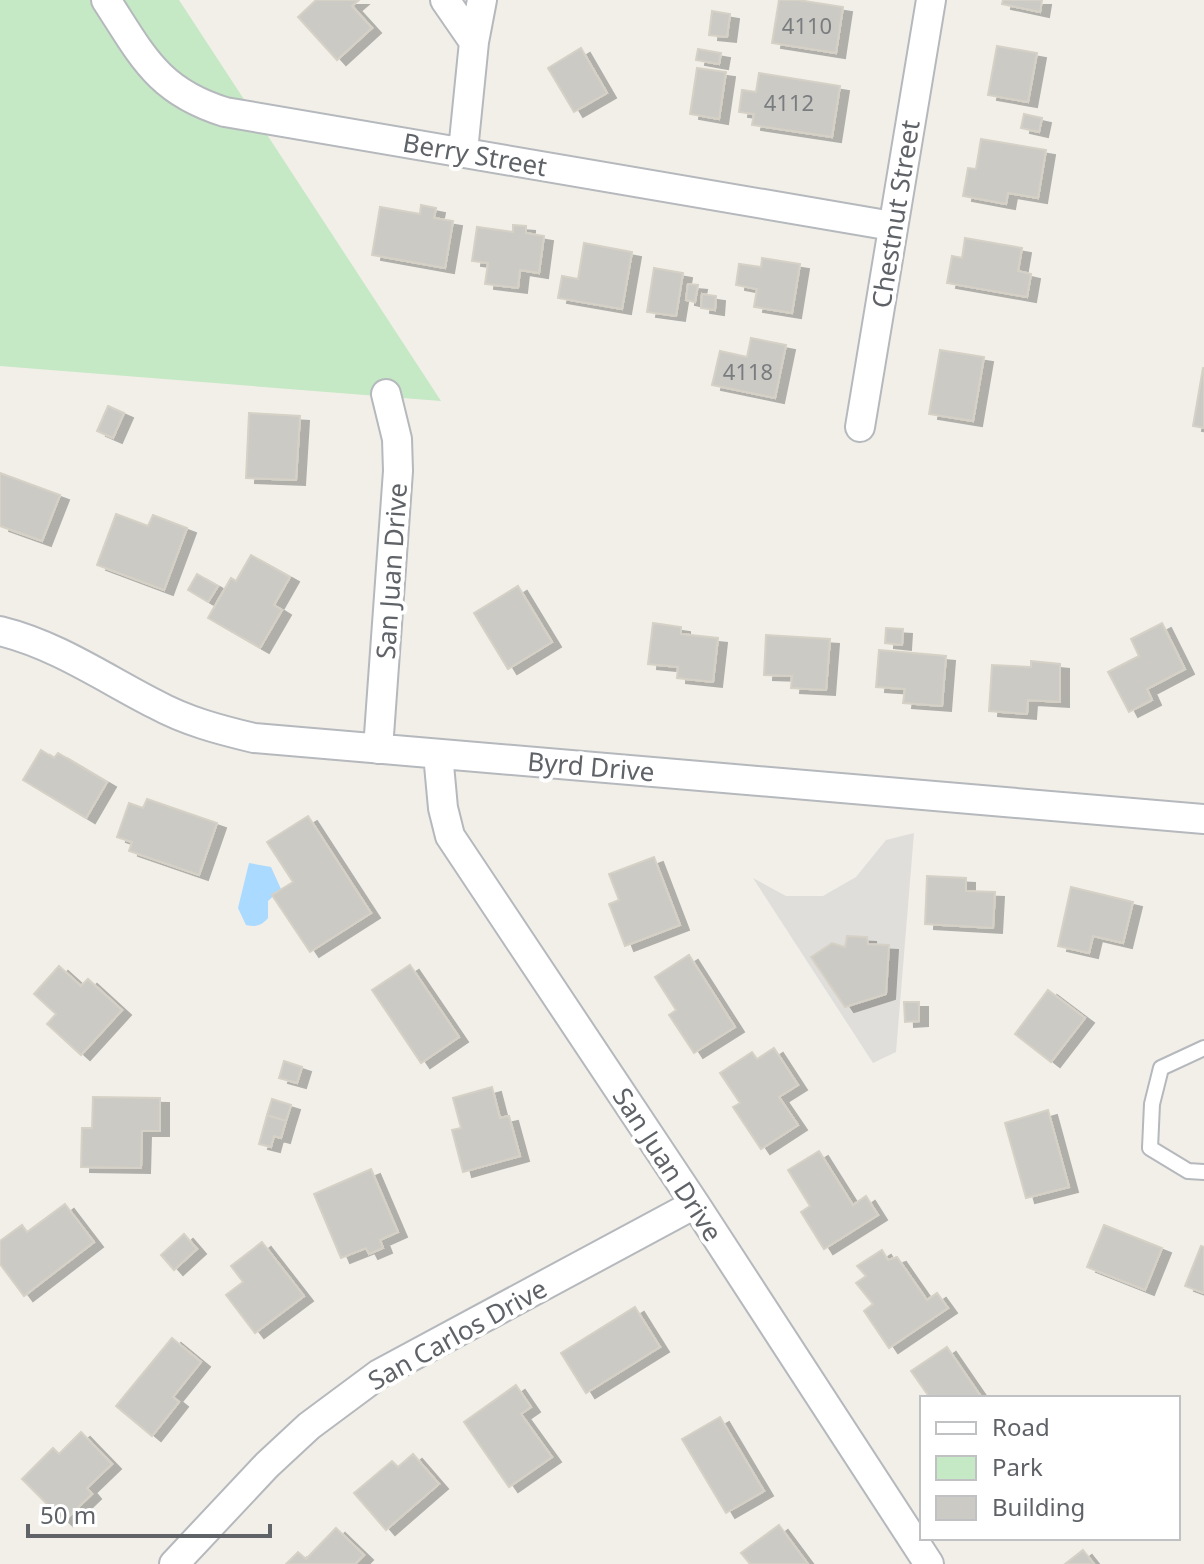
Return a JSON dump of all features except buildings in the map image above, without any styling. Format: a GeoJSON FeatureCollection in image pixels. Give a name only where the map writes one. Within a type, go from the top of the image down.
{"type":"FeatureCollection","features":[{"type":"Feature","properties":{"kind":"street","name":"Berry Street"},"geometry":{"type":"LineString","coordinates":[[106,0],[152,69],[172,88],[199,104],[225,112],[892,226]]}},
{"type":"Feature","properties":{"kind":"street"},"geometry":{"type":"LineString","coordinates":[[445,0],[474,42]]}},
{"type":"Feature","properties":{"kind":"street"},"geometry":{"type":"LineString","coordinates":[[463,151],[474,42],[482,0]]}},
{"type":"Feature","properties":{"kind":"street","name":"Chestnut Street"},"geometry":{"type":"LineString","coordinates":[[860,427],[931,0]]}},
{"type":"Feature","properties":{"kind":"street","name":"San Juan Drive"},"geometry":{"type":"LineString","coordinates":[[378,749],[398,471],[397,439],[386,394]]}},
{"type":"Feature","properties":{"kind":"street","name":"Byrd Drive"},"geometry":{"type":"LineString","coordinates":[[0,631],[53,650],[158,706],[215,729],[254,738],[1204,819]]}},
{"type":"Feature","properties":{"kind":"street","name":"San Juan Drive"},"geometry":{"type":"LineString","coordinates":[[438,754],[443,808],[450,836],[929,1564]]}},
{"type":"Feature","properties":{"kind":"street","name":"San Carlos Drive"},"geometry":{"type":"LineString","coordinates":[[174,1564],[298,1436],[379,1374],[695,1204]]}},
{"type":"Feature","properties":{"kind":"lane"},"geometry":{"type":"LineString","coordinates":[[1204,1048],[1161,1068],[1152,1104],[1150,1148],[1188,1171],[1204,1172]]}},
{"type":"Feature","properties":{"kind":"shaded area"},"geometry":{"type":"Polygon","coordinates":[[[914,833],[896,1052],[873,1063],[753,878],[786,896],[823,896],[856,877],[886,840],[914,833]]]}},
{"type":"Feature","properties":{"kind":"green space"},"geometry":{"type":"Polygon","coordinates":[[[0,0],[179,0],[441,401],[0,366],[0,0]]]}},
{"type":"Feature","properties":{"kind":"water"},"geometry":{"type":"Polygon","coordinates":[[[249,863],[271,867],[281,889],[268,901],[268,918],[256,926],[246,925],[238,908],[249,863]]]}}]}
